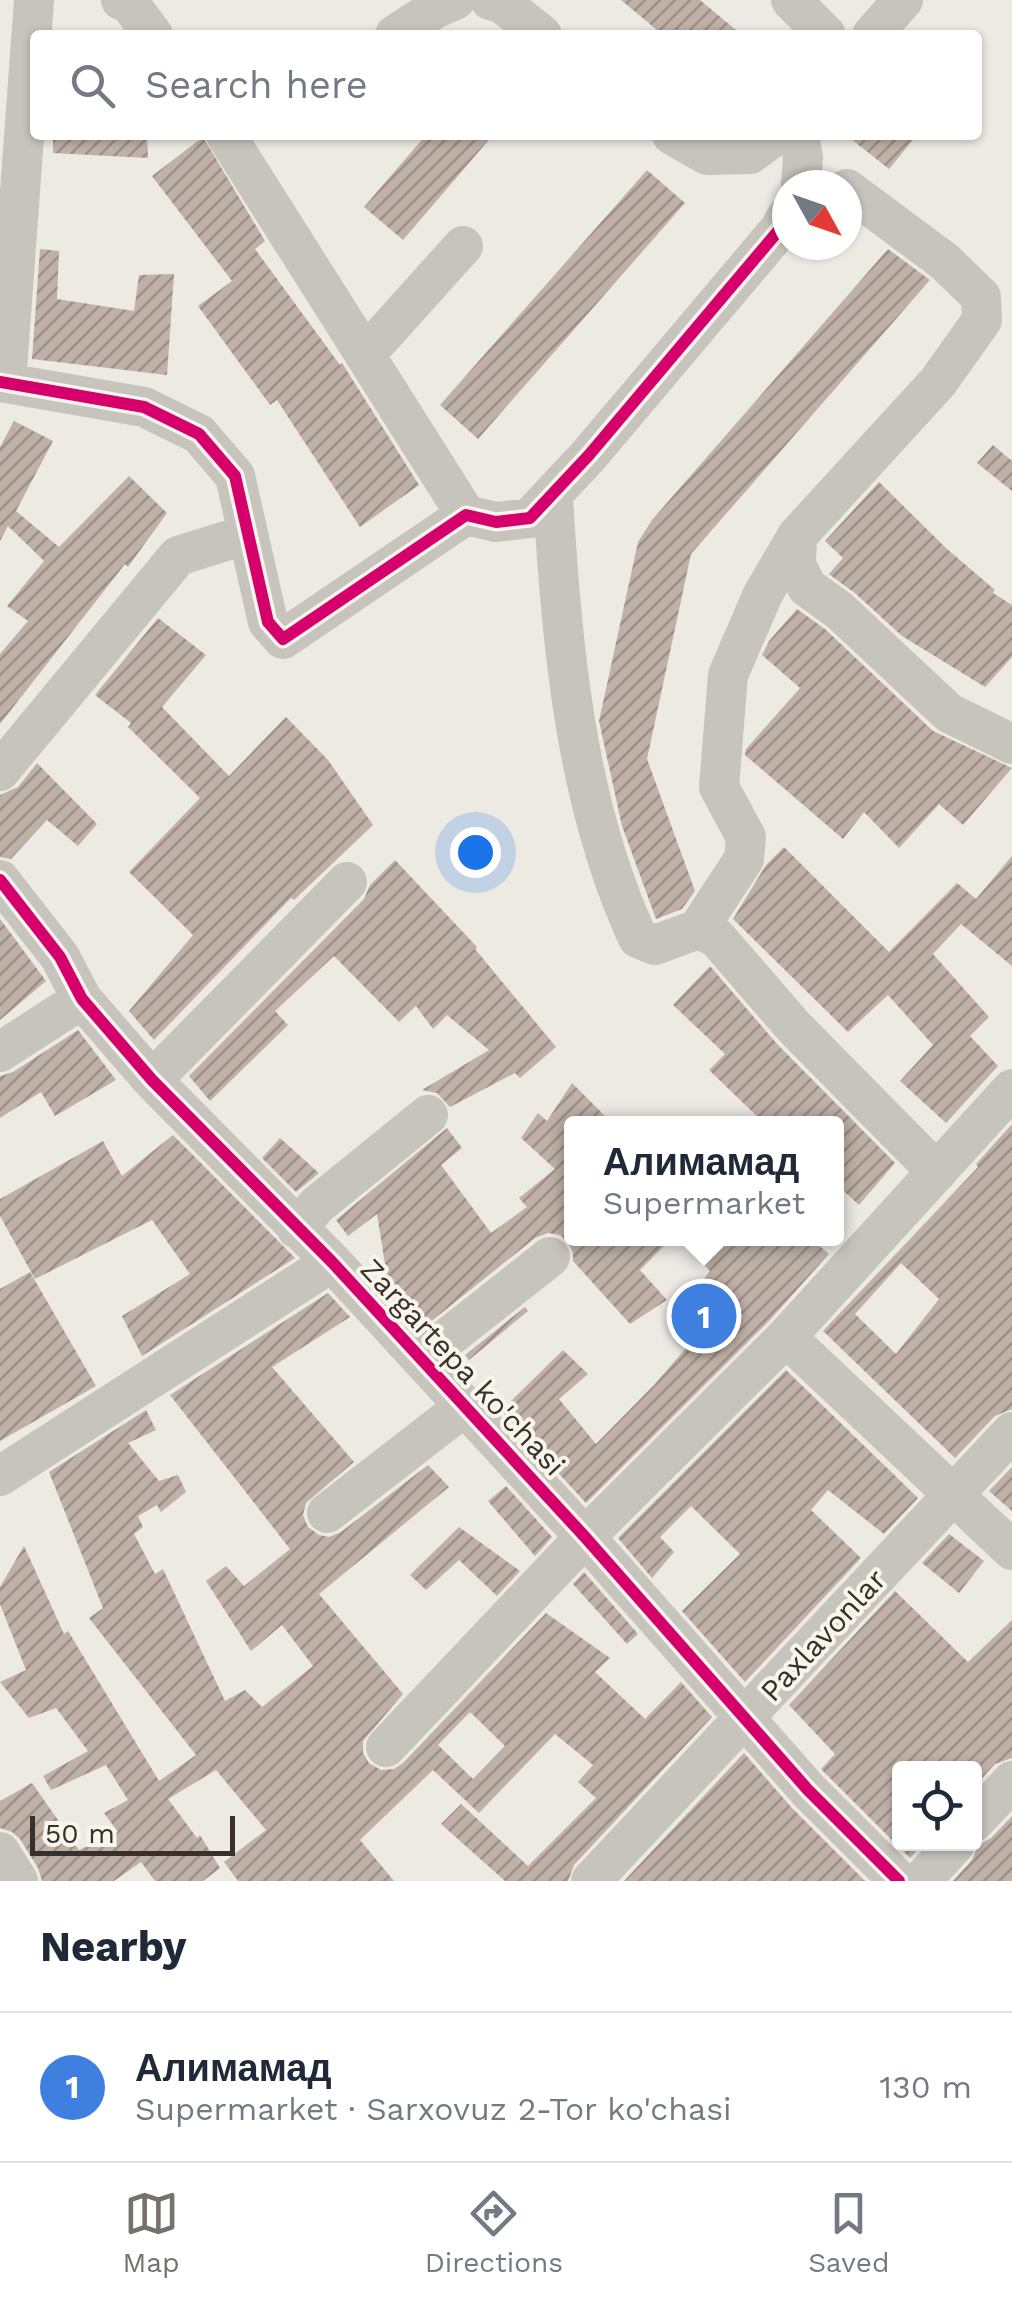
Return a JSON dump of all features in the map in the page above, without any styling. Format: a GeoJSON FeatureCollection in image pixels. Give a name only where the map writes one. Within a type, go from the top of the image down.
{"type":"FeatureCollection","features":[{"type":"Feature","properties":{"kind":"street"},"geometry":{"type":"LineString","coordinates":[[32,30],[34,0]]}},
{"type":"Feature","properties":{"kind":"street"},"geometry":{"type":"LineString","coordinates":[[120,0],[127,0],[149,30]]}},
{"type":"Feature","properties":{"kind":"street"},"geometry":{"type":"LineString","coordinates":[[403,30],[455,0]]}},
{"type":"Feature","properties":{"kind":"street"},"geometry":{"type":"LineString","coordinates":[[490,0],[503,4],[536,30]]}},
{"type":"Feature","properties":{"kind":"street"},"geometry":{"type":"LineString","coordinates":[[791,0],[821,30]]}},
{"type":"Feature","properties":{"kind":"street"},"geometry":{"type":"LineString","coordinates":[[876,30],[903,0]]}},
{"type":"Feature","properties":{"kind":"street"},"geometry":{"type":"LineString","coordinates":[[30,49],[3,383],[144,407],[199,434],[236,476],[268,622],[283,639],[466,515]]}},
{"type":"Feature","properties":{"kind":"street"},"geometry":{"type":"LineString","coordinates":[[235,140],[466,515],[496,522],[530,518],[552,497],[772,236]]}},
{"type":"Feature","properties":{"kind":"street"},"geometry":{"type":"LineString","coordinates":[[681,140],[708,154],[795,153],[819,170]]}},
{"type":"Feature","properties":{"kind":"street"},"geometry":{"type":"LineString","coordinates":[[552,497],[571,693],[589,793],[626,913],[638,938],[655,945],[698,929],[744,860],[746,837],[718,786],[728,675],[763,594],[796,536],[938,382],[982,320],[980,297],[944,262],[862,201]]}},
{"type":"Feature","properties":{"kind":"street"},"geometry":{"type":"LineString","coordinates":[[365,355],[462,246]]}},
{"type":"Feature","properties":{"kind":"street"},"geometry":{"type":"LineString","coordinates":[[0,770],[178,556],[248,534]]}},
{"type":"Feature","properties":{"kind":"street"},"geometry":{"type":"LineString","coordinates":[[796,536],[796,565],[807,587],[840,611],[949,713],[1012,744]]}},
{"type":"Feature","properties":{"kind":"street","name":"Zargartepa ko'chasi"},"geometry":{"type":"LineString","coordinates":[[0,880],[60,957],[82,999],[152,1080],[332,1262],[585,1537],[817,1800],[899,1881]]}},
{"type":"Feature","properties":{"kind":"street"},"geometry":{"type":"LineString","coordinates":[[152,1080],[348,882]]}},
{"type":"Feature","properties":{"kind":"street"},"geometry":{"type":"LineString","coordinates":[[698,929],[716,937],[794,1028],[937,1172]]}},
{"type":"Feature","properties":{"kind":"street"},"geometry":{"type":"LineString","coordinates":[[0,1052],[82,999]]}},
{"type":"Feature","properties":{"kind":"street"},"geometry":{"type":"LineString","coordinates":[[386,1747],[585,1537],[786,1337],[1012,1089]]}},
{"type":"Feature","properties":{"kind":"street"},"geometry":{"type":"LineString","coordinates":[[297,1229],[317,1205],[428,1116]]}},
{"type":"Feature","properties":{"kind":"street"},"geometry":{"type":"LineString","coordinates":[[421,1358],[550,1257]]}},
{"type":"Feature","properties":{"kind":"street"},"geometry":{"type":"LineString","coordinates":[[0,1476],[332,1262]]}},
{"type":"Feature","properties":{"kind":"street"},"geometry":{"type":"LineString","coordinates":[[786,1337],[1012,1550]]}},
{"type":"Feature","properties":{"kind":"street"},"geometry":{"type":"LineString","coordinates":[[327,1513],[464,1407]]}},
{"type":"Feature","properties":{"kind":"street","name":"Paxlavonlar"},"geometry":{"type":"LineString","coordinates":[[591,1881],[1012,1432]]}},
{"type":"Feature","properties":{"kind":"street"},"geometry":{"type":"LineString","coordinates":[[982,1813],[1012,1781]]}},
{"type":"Feature","properties":{"kind":"street"},"geometry":{"type":"LineString","coordinates":[[921,1881],[949,1851]]}},
{"type":"Feature","properties":{"kind":"street"},"geometry":{"type":"LineString","coordinates":[[0,1852],[18,1881]]}},
{"type":"Feature","properties":{"kind":"building"},"geometry":{"type":"Polygon","coordinates":[[[621,0],[700,0],[736,30],[657,30],[621,0]]]}},
{"type":"Feature","properties":{"kind":"building"},"geometry":{"type":"Polygon","coordinates":[[[53,140],[147,140],[148,158],[53,153],[53,140]]]}},
{"type":"Feature","properties":{"kind":"building"},"geometry":{"type":"Polygon","coordinates":[[[199,140],[205,140],[265,241],[255,249],[342,363],[419,485],[360,527],[277,400],[270,405],[198,306],[232,281],[152,176],[199,140]]]}},
{"type":"Feature","properties":{"kind":"building"},"geometry":{"type":"Polygon","coordinates":[[[422,140],[489,140],[403,240],[364,207],[422,140]]]}},
{"type":"Feature","properties":{"kind":"building"},"geometry":{"type":"Polygon","coordinates":[[[852,140],[913,140],[889,169],[852,140]]]}},
{"type":"Feature","properties":{"kind":"building"},"geometry":{"type":"Polygon","coordinates":[[[647,170],[685,203],[478,439],[440,405],[647,170]]]}},
{"type":"Feature","properties":{"kind":"building"},"geometry":{"type":"Polygon","coordinates":[[[40,249],[59,251],[57,299],[134,311],[139,275],[174,274],[167,375],[32,359],[40,249]]]}},
{"type":"Feature","properties":{"kind":"building"},"geometry":{"type":"Polygon","coordinates":[[[888,249],[930,280],[691,554],[647,759],[695,891],[682,909],[656,919],[622,826],[599,721],[638,542],[652,520],[888,249]]]}},
{"type":"Feature","properties":{"kind":"building"},"geometry":{"type":"Polygon","coordinates":[[[14,421],[53,441],[16,511],[59,547],[129,476],[167,513],[0,724],[0,654],[28,621],[7,606],[44,561],[8,526],[0,541],[0,447],[14,421]]]}},
{"type":"Feature","properties":{"kind":"building"},"geometry":{"type":"Polygon","coordinates":[[[993,445],[1012,461],[1012,491],[977,463],[993,445]]]}},
{"type":"Feature","properties":{"kind":"building"},"geometry":{"type":"Polygon","coordinates":[[[879,482],[995,590],[993,593],[1012,605],[1012,657],[985,687],[902,636],[829,574],[843,558],[825,541],[879,482]]]}},
{"type":"Feature","properties":{"kind":"building"},"geometry":{"type":"Polygon","coordinates":[[[797,609],[825,629],[933,731],[1012,768],[963,825],[939,804],[899,848],[864,812],[843,839],[745,755],[746,749],[800,688],[762,655],[797,609]]]}},
{"type":"Feature","properties":{"kind":"building"},"geometry":{"type":"Polygon","coordinates":[[[158,618],[206,655],[162,707],[229,776],[286,717],[328,760],[373,825],[294,900],[291,898],[154,1040],[129,1011],[193,935],[129,872],[200,798],[128,727],[131,723],[95,695],[158,618]]]}},
{"type":"Feature","properties":{"kind":"building"},"geometry":{"type":"Polygon","coordinates":[[[37,763],[97,824],[78,846],[47,820],[11,859],[0,857],[0,795],[18,787],[37,763]]]}},
{"type":"Feature","properties":{"kind":"building"},"geometry":{"type":"Polygon","coordinates":[[[784,847],[889,952],[957,883],[976,899],[1012,856],[1012,966],[961,924],[933,954],[989,1017],[970,1036],[998,1066],[946,1123],[900,1081],[933,1045],[888,995],[848,1032],[733,919],[766,865],[784,847]]]}},
{"type":"Feature","properties":{"kind":"building"},"geometry":{"type":"Polygon","coordinates":[[[395,860],[477,947],[556,1047],[520,1078],[515,1073],[450,1107],[437,1093],[422,1090],[489,1050],[447,1015],[433,1029],[416,1006],[399,1022],[334,956],[275,1011],[288,1025],[210,1101],[189,1076],[364,899],[370,885],[395,860]]]}},
{"type":"Feature","properties":{"kind":"building"},"geometry":{"type":"Polygon","coordinates":[[[0,919],[46,981],[0,1020],[0,919]]]}},
{"type":"Feature","properties":{"kind":"building"},"geometry":{"type":"Polygon","coordinates":[[[710,966],[777,1044],[895,1163],[859,1205],[844,1191],[844,1116],[757,1116],[709,1070],[725,1054],[673,1005],[710,966]]]}},
{"type":"Feature","properties":{"kind":"building"},"geometry":{"type":"Polygon","coordinates":[[[78,1030],[116,1080],[55,1116],[41,1092],[0,1118],[0,1076],[13,1072],[78,1030]]]}},
{"type":"Feature","properties":{"kind":"building"},"geometry":{"type":"Polygon","coordinates":[[[572,1083],[605,1116],[564,1116],[564,1238],[548,1233],[535,1238],[424,1327],[389,1289],[377,1214],[348,1236],[336,1220],[447,1128],[462,1148],[441,1165],[491,1233],[527,1207],[519,1198],[555,1169],[521,1138],[538,1113],[547,1121],[572,1083]]]}},
{"type":"Feature","properties":{"kind":"building"},"geometry":{"type":"Polygon","coordinates":[[[1012,1124],[1012,1409],[995,1416],[955,1458],[823,1331],[978,1167],[976,1164],[1012,1124]],[[901,1263],[855,1314],[896,1354],[939,1299],[901,1263]]]}},
{"type":"Feature","properties":{"kind":"building"},"geometry":{"type":"Polygon","coordinates":[[[173,1135],[295,1258],[142,1356],[122,1316],[190,1274],[152,1220],[35,1279],[0,1216],[0,1199],[103,1141],[122,1176],[173,1135]]]}},
{"type":"Feature","properties":{"kind":"building"},"geometry":{"type":"Polygon","coordinates":[[[280,1138],[319,1173],[296,1192],[262,1158],[280,1138]]]}},
{"type":"Feature","properties":{"kind":"building"},"geometry":{"type":"Polygon","coordinates":[[[570,1246],[664,1246],[640,1270],[667,1300],[630,1324],[573,1261],[570,1246]]]}},
{"type":"Feature","properties":{"kind":"building"},"geometry":{"type":"Polygon","coordinates":[[[685,1246],[820,1246],[829,1254],[769,1321],[586,1503],[501,1411],[563,1350],[588,1374],[559,1399],[596,1444],[711,1319],[690,1297],[710,1271],[685,1246]]]}},
{"type":"Feature","properties":{"kind":"building"},"geometry":{"type":"Polygon","coordinates":[[[30,1272],[96,1386],[0,1441],[0,1289],[30,1272]]]}},
{"type":"Feature","properties":{"kind":"building"},"geometry":{"type":"Polygon","coordinates":[[[328,1293],[350,1317],[272,1367],[354,1462],[306,1503],[303,1515],[308,1527],[329,1537],[341,1532],[428,1465],[449,1487],[319,1594],[403,1694],[363,1741],[363,1753],[369,1763],[381,1770],[403,1763],[546,1613],[610,1658],[595,1672],[645,1719],[681,1682],[712,1717],[574,1865],[568,1881],[505,1881],[441,1824],[461,1804],[528,1866],[596,1798],[578,1782],[593,1765],[555,1734],[479,1813],[433,1770],[360,1840],[394,1881],[238,1881],[224,1862],[266,1830],[216,1770],[168,1799],[197,1838],[200,1835],[220,1868],[203,1881],[155,1881],[141,1862],[114,1881],[42,1881],[20,1839],[0,1828],[0,1801],[32,1783],[79,1850],[118,1832],[104,1813],[128,1800],[106,1765],[51,1790],[43,1776],[88,1751],[56,1708],[29,1718],[0,1682],[26,1670],[0,1604],[0,1587],[24,1546],[64,1634],[68,1631],[159,1781],[196,1755],[89,1618],[103,1608],[49,1472],[146,1410],[156,1430],[128,1443],[159,1481],[178,1475],[186,1492],[161,1512],[157,1505],[138,1516],[143,1527],[134,1534],[155,1574],[163,1569],[225,1701],[245,1690],[262,1707],[313,1666],[282,1625],[251,1651],[206,1581],[226,1566],[244,1586],[290,1549],[170,1395],[328,1293]],[[470,1712],[438,1745],[473,1779],[505,1746],[470,1712]]]}},
{"type":"Feature","properties":{"kind":"building"},"geometry":{"type":"Polygon","coordinates":[[[525,1307],[528,1311],[469,1360],[465,1355],[525,1307]]]}},
{"type":"Feature","properties":{"kind":"building"},"geometry":{"type":"Polygon","coordinates":[[[786,1370],[918,1498],[884,1534],[828,1490],[811,1510],[861,1558],[745,1682],[682,1611],[740,1554],[691,1506],[660,1537],[674,1552],[652,1578],[618,1538],[786,1370]]]}},
{"type":"Feature","properties":{"kind":"building"},"geometry":{"type":"Polygon","coordinates":[[[1012,1467],[1012,1511],[989,1491],[1012,1467]]]}},
{"type":"Feature","properties":{"kind":"building"},"geometry":{"type":"Polygon","coordinates":[[[506,1486],[552,1537],[535,1556],[488,1501],[506,1486]]]}},
{"type":"Feature","properties":{"kind":"building"},"geometry":{"type":"Polygon","coordinates":[[[459,1527],[520,1571],[497,1596],[459,1560],[426,1590],[410,1575],[459,1527]]]}},
{"type":"Feature","properties":{"kind":"building"},"geometry":{"type":"Polygon","coordinates":[[[949,1534],[984,1561],[959,1593],[922,1563],[949,1534]]]}},
{"type":"Feature","properties":{"kind":"building"},"geometry":{"type":"Polygon","coordinates":[[[584,1572],[638,1634],[627,1644],[573,1584],[584,1572]]]}},
{"type":"Feature","properties":{"kind":"building"},"geometry":{"type":"Polygon","coordinates":[[[895,1591],[968,1662],[1012,1620],[1012,1758],[995,1764],[982,1778],[982,1761],[892,1761],[892,1840],[821,1769],[835,1754],[789,1705],[895,1591]]]}},
{"type":"Feature","properties":{"kind":"building"},"geometry":{"type":"Polygon","coordinates":[[[744,1753],[791,1807],[865,1881],[624,1881],[744,1753]]]}},
{"type":"Feature","properties":{"kind":"building"},"geometry":{"type":"Polygon","coordinates":[[[1012,1816],[1012,1881],[953,1881],[976,1851],[982,1851],[982,1843],[1012,1816]]]}},
{"type":"Feature","properties":{"kind":"cycle path"},"geometry":{"type":"LineString","coordinates":[[0,382],[144,407],[199,434],[235,476],[268,622],[283,639],[466,515],[496,522],[530,518],[589,455],[772,238]]}},
{"type":"Feature","properties":{"kind":"cycle path"},"geometry":{"type":"LineString","coordinates":[[0,880],[60,957],[82,999],[152,1080],[332,1262],[585,1537],[808,1790],[899,1881]]}},
{"type":"Feature","properties":{"kind":"place","name":"Алимамад"},"geometry":{"type":"Point","coordinates":[704,1316]}}]}
